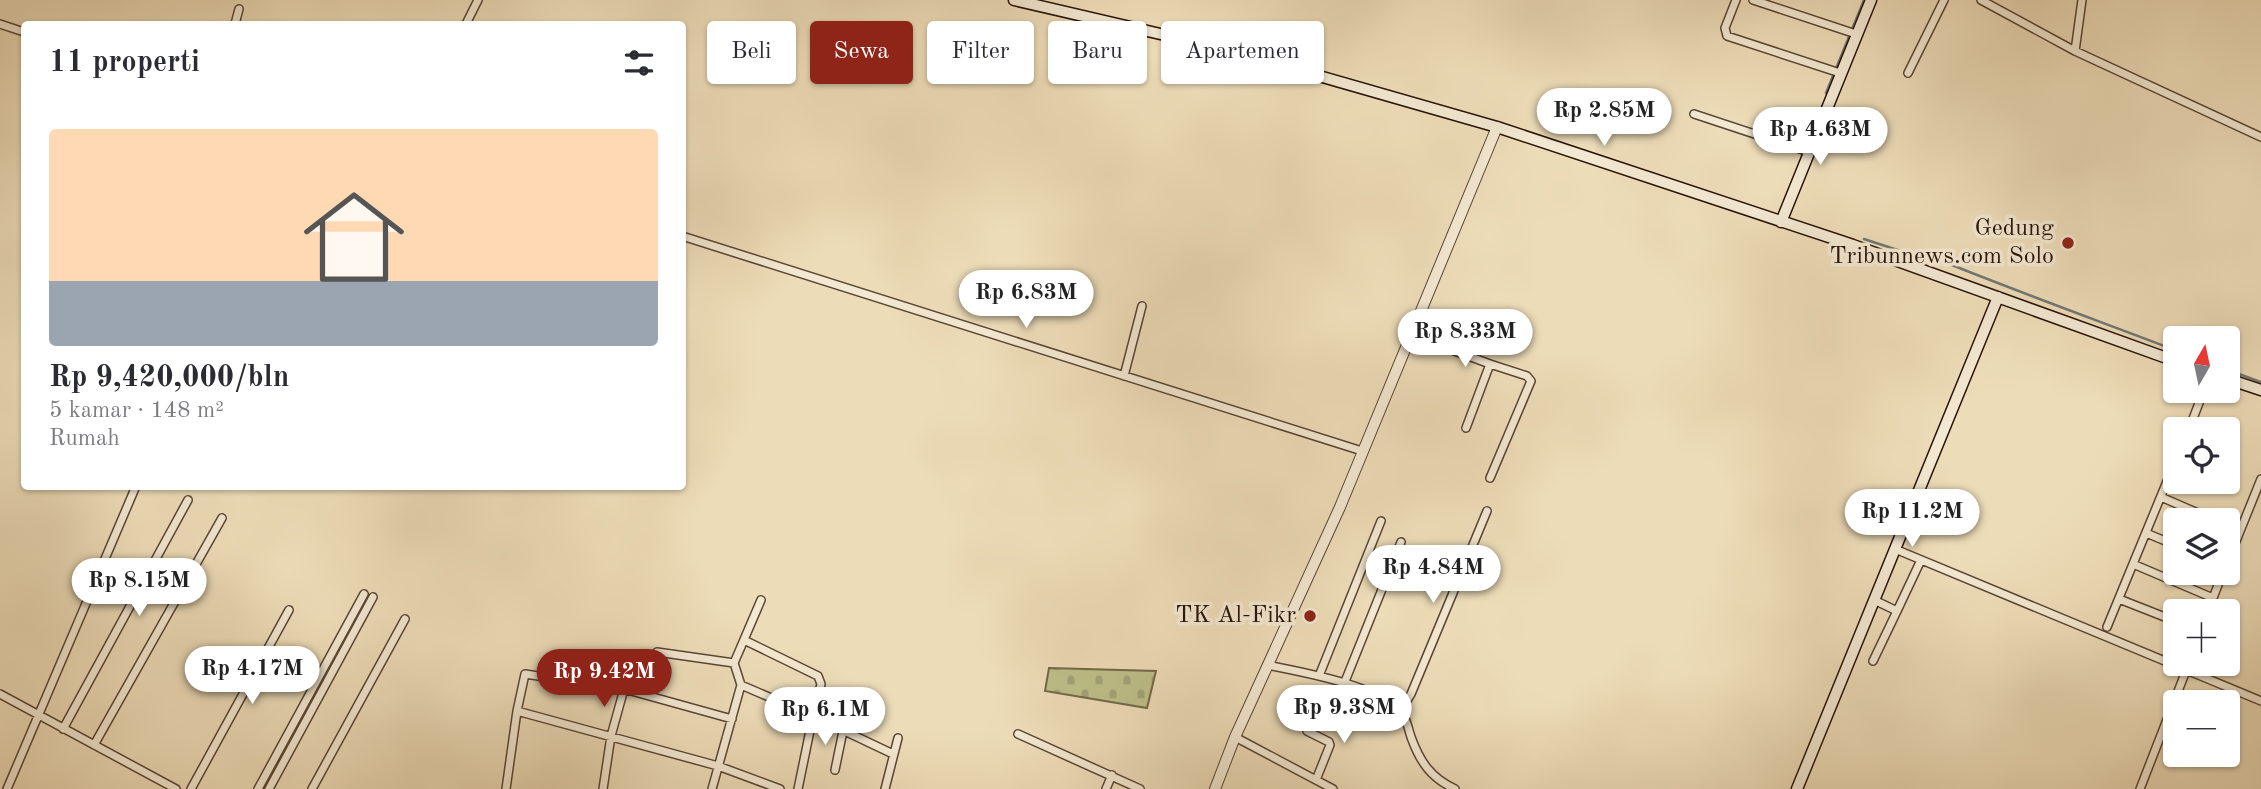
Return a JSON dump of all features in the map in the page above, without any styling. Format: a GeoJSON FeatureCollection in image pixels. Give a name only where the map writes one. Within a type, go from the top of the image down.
{"type":"FeatureCollection","features":[{"type":"Feature","properties":{"kind":"main road"},"geometry":{"type":"LineString","coordinates":[[1014,0],[1238,53],[1497,127],[1865,249],[2163,357]]}},
{"type":"Feature","properties":{"kind":"main road"},"geometry":{"type":"LineString","coordinates":[[1781,222],[1831,95],[1836,72],[1853,32],[1871,0]]}},
{"type":"Feature","properties":{"kind":"main road"},"geometry":{"type":"LineString","coordinates":[[1797,789],[1998,297]]}},
{"type":"Feature","properties":{"kind":"main road"},"geometry":{"type":"LineString","coordinates":[[2240,383],[2261,390]]}},
{"type":"Feature","properties":{"kind":"street"},"geometry":{"type":"LineString","coordinates":[[468,21],[478,0]]}},
{"type":"Feature","properties":{"kind":"street"},"geometry":{"type":"LineString","coordinates":[[1737,0],[1726,26],[1727,36],[1836,72]]}},
{"type":"Feature","properties":{"kind":"street"},"geometry":{"type":"LineString","coordinates":[[1753,0],[1853,32]]}},
{"type":"Feature","properties":{"kind":"street"},"geometry":{"type":"LineString","coordinates":[[1908,73],[1944,0]]}},
{"type":"Feature","properties":{"kind":"street"},"geometry":{"type":"LineString","coordinates":[[1981,0],[2075,51],[2261,137]]}},
{"type":"Feature","properties":{"kind":"street"},"geometry":{"type":"LineString","coordinates":[[2075,51],[2082,0]]}},
{"type":"Feature","properties":{"kind":"street"},"geometry":{"type":"LineString","coordinates":[[235,21],[240,9]]}},
{"type":"Feature","properties":{"kind":"street"},"geometry":{"type":"LineString","coordinates":[[0,24],[21,31]]}},
{"type":"Feature","properties":{"kind":"street"},"geometry":{"type":"LineString","coordinates":[[1693,114],[1809,152]]}},
{"type":"Feature","properties":{"kind":"street"},"geometry":{"type":"LineString","coordinates":[[1215,789],[1267,665],[1309,578],[1497,127]]}},
{"type":"Feature","properties":{"kind":"street"},"geometry":{"type":"LineString","coordinates":[[686,237],[1362,451]]}},
{"type":"Feature","properties":{"kind":"street"},"geometry":{"type":"LineString","coordinates":[[1124,376],[1142,306]]}},
{"type":"Feature","properties":{"kind":"street"},"geometry":{"type":"LineString","coordinates":[[1411,335],[1527,376],[1531,381],[1490,478]]}},
{"type":"Feature","properties":{"kind":"street"},"geometry":{"type":"LineString","coordinates":[[1466,428],[1490,364]]}},
{"type":"Feature","properties":{"kind":"street"},"geometry":{"type":"LineString","coordinates":[[2240,531],[2261,479]]}},
{"type":"Feature","properties":{"kind":"street"},"geometry":{"type":"LineString","coordinates":[[7,789],[134,490]]}},
{"type":"Feature","properties":{"kind":"street"},"geometry":{"type":"LineString","coordinates":[[2107,628],[2163,492]]}},
{"type":"Feature","properties":{"kind":"street"},"geometry":{"type":"LineString","coordinates":[[2161,497],[2186,508]]}},
{"type":"Feature","properties":{"kind":"street"},"geometry":{"type":"LineString","coordinates":[[63,729],[188,500]]}},
{"type":"Feature","properties":{"kind":"street"},"geometry":{"type":"LineString","coordinates":[[1400,712],[1411,694],[1487,511]]}},
{"type":"Feature","properties":{"kind":"street"},"geometry":{"type":"LineString","coordinates":[[94,745],[222,518]]}},
{"type":"Feature","properties":{"kind":"street"},"geometry":{"type":"LineString","coordinates":[[1319,676],[1381,522]]}},
{"type":"Feature","properties":{"kind":"street"},"geometry":{"type":"LineString","coordinates":[[2146,533],[2163,540]]}},
{"type":"Feature","properties":{"kind":"street"},"geometry":{"type":"LineString","coordinates":[[1344,684],[1401,542]]}},
{"type":"Feature","properties":{"kind":"street"},"geometry":{"type":"LineString","coordinates":[[1895,549],[2163,657]]}},
{"type":"Feature","properties":{"kind":"street"},"geometry":{"type":"LineString","coordinates":[[1368,555],[1393,564]]}},
{"type":"Feature","properties":{"kind":"street"},"geometry":{"type":"LineString","coordinates":[[1873,661],[1920,560]]}},
{"type":"Feature","properties":{"kind":"street"},"geometry":{"type":"LineString","coordinates":[[2133,564],[2213,598],[2218,585]]}},
{"type":"Feature","properties":{"kind":"street"},"geometry":{"type":"LineString","coordinates":[[258,789],[364,594]]}},
{"type":"Feature","properties":{"kind":"street"},"geometry":{"type":"LineString","coordinates":[[269,789],[373,597]]}},
{"type":"Feature","properties":{"kind":"street"},"geometry":{"type":"LineString","coordinates":[[2119,599],[2163,616]]}},
{"type":"Feature","properties":{"kind":"street"},"geometry":{"type":"LineString","coordinates":[[712,789],[741,685],[734,663],[761,600]]}},
{"type":"Feature","properties":{"kind":"street"},"geometry":{"type":"LineString","coordinates":[[1874,600],[1897,611]]}},
{"type":"Feature","properties":{"kind":"street"},"geometry":{"type":"LineString","coordinates":[[191,789],[289,610]]}},
{"type":"Feature","properties":{"kind":"street"},"geometry":{"type":"LineString","coordinates":[[312,789],[405,619]]}},
{"type":"Feature","properties":{"kind":"street"},"geometry":{"type":"LineString","coordinates":[[744,640],[818,676],[821,684],[797,789]]}},
{"type":"Feature","properties":{"kind":"street"},"geometry":{"type":"LineString","coordinates":[[603,789],[611,736],[624,689],[657,652],[734,663]]}},
{"type":"Feature","properties":{"kind":"street"},"geometry":{"type":"LineString","coordinates":[[1267,665],[1319,676],[1375,694],[1404,716],[1424,767],[1434,777],[1455,789]]}},
{"type":"Feature","properties":{"kind":"street"},"geometry":{"type":"LineString","coordinates":[[506,789],[525,674],[624,689],[732,719]]}},
{"type":"Feature","properties":{"kind":"street"},"geometry":{"type":"LineString","coordinates":[[2140,789],[2184,676]]}},
{"type":"Feature","properties":{"kind":"street"},"geometry":{"type":"LineString","coordinates":[[2207,676],[2261,701]]}},
{"type":"Feature","properties":{"kind":"street"},"geometry":{"type":"LineString","coordinates":[[741,685],[893,754]]}},
{"type":"Feature","properties":{"kind":"street"},"geometry":{"type":"LineString","coordinates":[[0,694],[176,789]]}},
{"type":"Feature","properties":{"kind":"street"},"geometry":{"type":"LineString","coordinates":[[517,711],[718,766],[780,789]]}},
{"type":"Feature","properties":{"kind":"street"},"geometry":{"type":"LineString","coordinates":[[835,770],[843,731]]}},
{"type":"Feature","properties":{"kind":"street"},"geometry":{"type":"LineString","coordinates":[[1307,732],[1329,742],[1316,780]]}},
{"type":"Feature","properties":{"kind":"street"},"geometry":{"type":"LineString","coordinates":[[1018,734],[1140,789]]}},
{"type":"Feature","properties":{"kind":"street"},"geometry":{"type":"LineString","coordinates":[[1235,737],[1334,789]]}},
{"type":"Feature","properties":{"kind":"street"},"geometry":{"type":"LineString","coordinates":[[885,789],[898,738]]}},
{"type":"Feature","properties":{"kind":"street"},"geometry":{"type":"LineString","coordinates":[[1106,789],[1112,775]]}},
{"type":"Feature","properties":{"kind":"green space"},"geometry":{"type":"Polygon","coordinates":[[[1049,668],[1156,671],[1147,708],[1045,691],[1049,668]]]}},
{"type":"Feature","properties":{"kind":"waterway"},"geometry":{"type":"LineString","coordinates":[[1829,95],[1826,93],[1864,0]]}},
{"type":"Feature","properties":{"kind":"waterway"},"geometry":{"type":"LineString","coordinates":[[1864,239],[1916,256],[1922,253],[2163,345]]}},
{"type":"Feature","properties":{"kind":"waterway"},"geometry":{"type":"LineString","coordinates":[[2240,374],[2261,382]]}},
{"type":"Feature","properties":{"kind":"place","name":"Gedung Tribunnews.com Solo"},"geometry":{"type":"Point","coordinates":[2068,243]}},
{"type":"Feature","properties":{"kind":"place","name":"TK Al-Fikr"},"geometry":{"type":"Point","coordinates":[1310,616]}}]}
